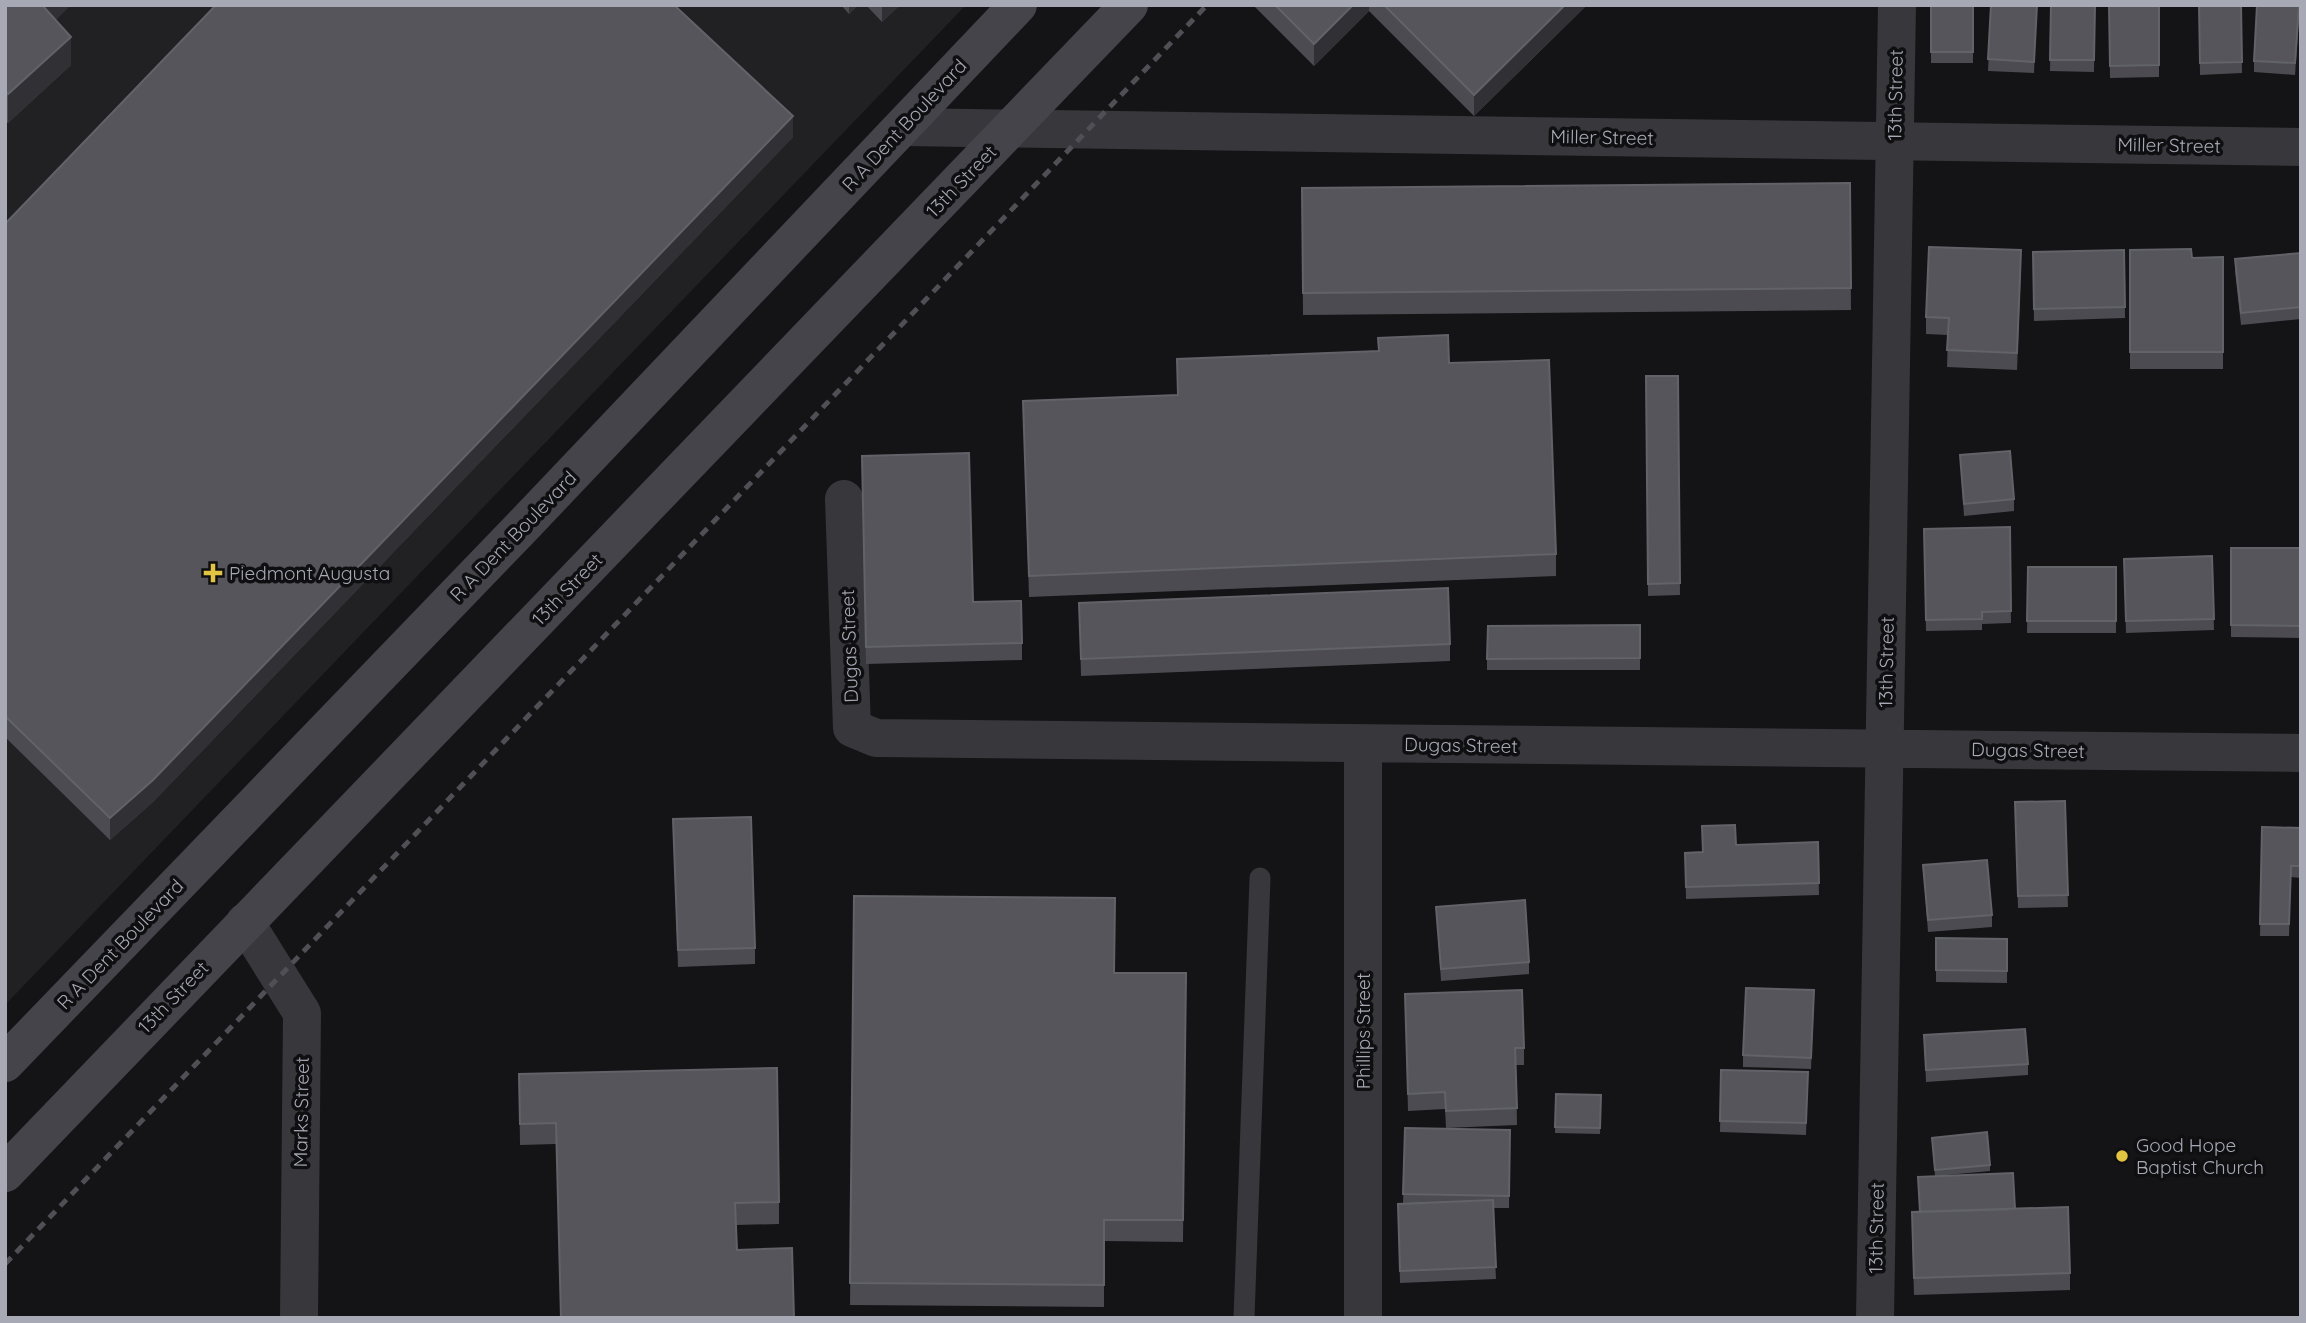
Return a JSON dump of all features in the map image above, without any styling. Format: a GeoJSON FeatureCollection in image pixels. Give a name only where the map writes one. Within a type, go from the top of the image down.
{"type":"FeatureCollection","features":[{"type":"Feature","properties":{"kind":"main road","name":"R A Dent Boulevard"},"geometry":{"type":"LineString","coordinates":[[5,1063],[1018,5]]}},
{"type":"Feature","properties":{"kind":"main road","name":"13th Street"},"geometry":{"type":"LineString","coordinates":[[5,1173],[1129,5]]}},
{"type":"Feature","properties":{"kind":"street","name":"13th Street"},"geometry":{"type":"LineString","coordinates":[[1875,1318],[1897,5]]}},
{"type":"Feature","properties":{"kind":"street","name":"Miller Street"},"geometry":{"type":"LineString","coordinates":[[903,127],[2301,147]]}},
{"type":"Feature","properties":{"kind":"street","name":"Dugas Street"},"geometry":{"type":"LineString","coordinates":[[844,499],[852,728],[876,738],[2301,753]]}},
{"type":"Feature","properties":{"kind":"street","name":"Phillips Street"},"geometry":{"type":"LineString","coordinates":[[1363,744],[1363,1318]]}},
{"type":"Feature","properties":{"kind":"street","name":"Marks Street"},"geometry":{"type":"LineString","coordinates":[[245,922],[302,1013],[299,1318]]}},
{"type":"Feature","properties":{"kind":"lane"},"geometry":{"type":"LineString","coordinates":[[1244,1318],[1260,878]]}},
{"type":"Feature","properties":{"kind":"shaded area","name":"Piedmont Augusta"},"geometry":{"type":"Polygon","coordinates":[[[5,5],[966,5],[5,1005],[5,5]]]}},
{"type":"Feature","properties":{"kind":"building"},"geometry":{"type":"Polygon","coordinates":[[[5,5],[42,5],[71,37],[8,94],[5,91],[5,5]]]}},
{"type":"Feature","properties":{"kind":"building","name":"Piedmont Augusta"},"geometry":{"type":"Polygon","coordinates":[[[216,5],[674,5],[793,116],[153,780],[110,818],[5,716],[5,224],[216,5]]]}},
{"type":"Feature","properties":{"kind":"building"},"geometry":{"type":"Polygon","coordinates":[[[1275,5],[1353,5],[1314,44],[1275,5]]]}},
{"type":"Feature","properties":{"kind":"building"},"geometry":{"type":"Polygon","coordinates":[[[1384,5],[1565,5],[1474,95],[1384,5]]]}},
{"type":"Feature","properties":{"kind":"building"},"geometry":{"type":"Polygon","coordinates":[[[1931,5],[1973,5],[1973,52],[1931,52],[1931,5]]]}},
{"type":"Feature","properties":{"kind":"building"},"geometry":{"type":"Polygon","coordinates":[[[1991,5],[2037,5],[2034,62],[1988,59],[1991,5]]]}},
{"type":"Feature","properties":{"kind":"building"},"geometry":{"type":"Polygon","coordinates":[[[2051,5],[2095,5],[2094,60],[2050,60],[2051,5]]]}},
{"type":"Feature","properties":{"kind":"building"},"geometry":{"type":"Polygon","coordinates":[[[2109,5],[2159,5],[2159,65],[2110,66],[2109,5]]]}},
{"type":"Feature","properties":{"kind":"building"},"geometry":{"type":"Polygon","coordinates":[[[2199,5],[2241,5],[2242,62],[2200,63],[2199,5]]]}},
{"type":"Feature","properties":{"kind":"building"},"geometry":{"type":"Polygon","coordinates":[[[2257,5],[2299,5],[2295,63],[2254,61],[2257,5]]]}},
{"type":"Feature","properties":{"kind":"building"},"geometry":{"type":"Polygon","coordinates":[[[1850,183],[1851,288],[1303,293],[1302,188],[1850,183]]]}},
{"type":"Feature","properties":{"kind":"building"},"geometry":{"type":"Polygon","coordinates":[[[1929,247],[2021,250],[2017,353],[1947,350],[1949,318],[1926,317],[1929,247]]]}},
{"type":"Feature","properties":{"kind":"building"},"geometry":{"type":"Polygon","coordinates":[[[2191,249],[2192,258],[2223,257],[2223,352],[2130,352],[2130,250],[2191,249]]]}},
{"type":"Feature","properties":{"kind":"building"},"geometry":{"type":"Polygon","coordinates":[[[2124,250],[2125,307],[2034,309],[2033,252],[2124,250]]]}},
{"type":"Feature","properties":{"kind":"building"},"geometry":{"type":"Polygon","coordinates":[[[2301,253],[2301,307],[2241,313],[2235,259],[2301,253]]]}},
{"type":"Feature","properties":{"kind":"building"},"geometry":{"type":"Polygon","coordinates":[[[1448,335],[1449,363],[1549,360],[1556,554],[1029,576],[1023,401],[1178,395],[1177,359],[1379,351],[1378,338],[1448,335]]]}},
{"type":"Feature","properties":{"kind":"building"},"geometry":{"type":"Polygon","coordinates":[[[1646,376],[1678,376],[1680,583],[1648,584],[1646,376]]]}},
{"type":"Feature","properties":{"kind":"building"},"geometry":{"type":"Polygon","coordinates":[[[2010,451],[2014,499],[1964,504],[1960,455],[2010,451]]]}},
{"type":"Feature","properties":{"kind":"building"},"geometry":{"type":"Polygon","coordinates":[[[969,453],[973,602],[1021,601],[1022,643],[866,647],[862,456],[969,453]]]}},
{"type":"Feature","properties":{"kind":"building"},"geometry":{"type":"Polygon","coordinates":[[[2010,527],[2011,611],[1982,612],[1982,619],[1926,620],[1924,529],[2010,527]]]}},
{"type":"Feature","properties":{"kind":"building"},"geometry":{"type":"Polygon","coordinates":[[[2231,548],[2300,548],[2301,626],[2231,625],[2231,548]]]}},
{"type":"Feature","properties":{"kind":"building"},"geometry":{"type":"Polygon","coordinates":[[[2212,556],[2214,619],[2126,621],[2124,559],[2212,556]]]}},
{"type":"Feature","properties":{"kind":"building"},"geometry":{"type":"Polygon","coordinates":[[[2028,567],[2116,567],[2116,621],[2027,621],[2028,567]]]}},
{"type":"Feature","properties":{"kind":"building"},"geometry":{"type":"Polygon","coordinates":[[[1448,588],[1450,644],[1081,659],[1079,603],[1448,588]]]}},
{"type":"Feature","properties":{"kind":"building"},"geometry":{"type":"Polygon","coordinates":[[[1640,625],[1640,658],[1487,659],[1488,626],[1640,625]]]}},
{"type":"Feature","properties":{"kind":"building"},"geometry":{"type":"Polygon","coordinates":[[[2065,801],[2068,895],[2018,896],[2015,802],[2065,801]]]}},
{"type":"Feature","properties":{"kind":"building"},"geometry":{"type":"Polygon","coordinates":[[[751,817],[755,948],[678,950],[673,819],[751,817]]]}},
{"type":"Feature","properties":{"kind":"building"},"geometry":{"type":"Polygon","coordinates":[[[1735,825],[1736,845],[1818,842],[1819,883],[1686,887],[1685,853],[1703,852],[1702,826],[1735,825]]]}},
{"type":"Feature","properties":{"kind":"building"},"geometry":{"type":"Polygon","coordinates":[[[2262,827],[2301,828],[2301,866],[2291,866],[2289,924],[2260,924],[2262,827]]]}},
{"type":"Feature","properties":{"kind":"building"},"geometry":{"type":"Polygon","coordinates":[[[1987,860],[1992,915],[1928,920],[1923,865],[1987,860]]]}},
{"type":"Feature","properties":{"kind":"building"},"geometry":{"type":"Polygon","coordinates":[[[854,896],[1115,898],[1114,973],[1186,973],[1183,1220],[1104,1220],[1104,1285],[850,1283],[854,896]]]}},
{"type":"Feature","properties":{"kind":"building"},"geometry":{"type":"Polygon","coordinates":[[[1525,900],[1529,962],[1441,969],[1436,907],[1525,900]]]}},
{"type":"Feature","properties":{"kind":"building"},"geometry":{"type":"Polygon","coordinates":[[[1936,938],[2007,939],[2007,971],[1936,970],[1936,938]]]}},
{"type":"Feature","properties":{"kind":"building"},"geometry":{"type":"Polygon","coordinates":[[[1746,988],[1814,990],[1811,1058],[1743,1055],[1746,988]]]}},
{"type":"Feature","properties":{"kind":"building"},"geometry":{"type":"Polygon","coordinates":[[[1522,990],[1524,1048],[1515,1048],[1517,1108],[1446,1111],[1445,1092],[1408,1094],[1405,994],[1522,990]]]}},
{"type":"Feature","properties":{"kind":"building"},"geometry":{"type":"Polygon","coordinates":[[[2025,1029],[2028,1064],[1926,1070],[1924,1035],[2025,1029]]]}},
{"type":"Feature","properties":{"kind":"building"},"geometry":{"type":"Polygon","coordinates":[[[777,1068],[779,1202],[735,1203],[737,1250],[792,1248],[794,1318],[561,1318],[556,1123],[520,1124],[519,1074],[777,1068]]]}},
{"type":"Feature","properties":{"kind":"building"},"geometry":{"type":"Polygon","coordinates":[[[1721,1070],[1808,1072],[1806,1123],[1720,1121],[1721,1070]]]}},
{"type":"Feature","properties":{"kind":"building"},"geometry":{"type":"Polygon","coordinates":[[[1556,1094],[1601,1095],[1600,1128],[1555,1127],[1556,1094]]]}},
{"type":"Feature","properties":{"kind":"building"},"geometry":{"type":"Polygon","coordinates":[[[1405,1128],[1510,1130],[1509,1196],[1403,1194],[1405,1128]]]}},
{"type":"Feature","properties":{"kind":"building"},"geometry":{"type":"Polygon","coordinates":[[[1987,1132],[1990,1165],[1935,1170],[1932,1138],[1987,1132]]]}},
{"type":"Feature","properties":{"kind":"building"},"geometry":{"type":"Polygon","coordinates":[[[2013,1173],[2015,1209],[1920,1212],[1918,1177],[2013,1173]]]}},
{"type":"Feature","properties":{"kind":"building"},"geometry":{"type":"Polygon","coordinates":[[[1493,1200],[1496,1267],[1400,1271],[1398,1204],[1493,1200]]]}},
{"type":"Feature","properties":{"kind":"building"},"geometry":{"type":"Polygon","coordinates":[[[2068,1207],[2070,1273],[1914,1278],[1912,1212],[2068,1207]]]}},
{"type":"Feature","properties":{"kind":"railway"},"geometry":{"type":"LineString","coordinates":[[5,1264],[1207,5]]}},
{"type":"Feature","properties":{"kind":"place","name":"Piedmont Augusta"},"geometry":{"type":"Point","coordinates":[213,573]}},
{"type":"Feature","properties":{"kind":"place","name":"Good Hope Baptist Church"},"geometry":{"type":"Point","coordinates":[2122,1156]}}]}
